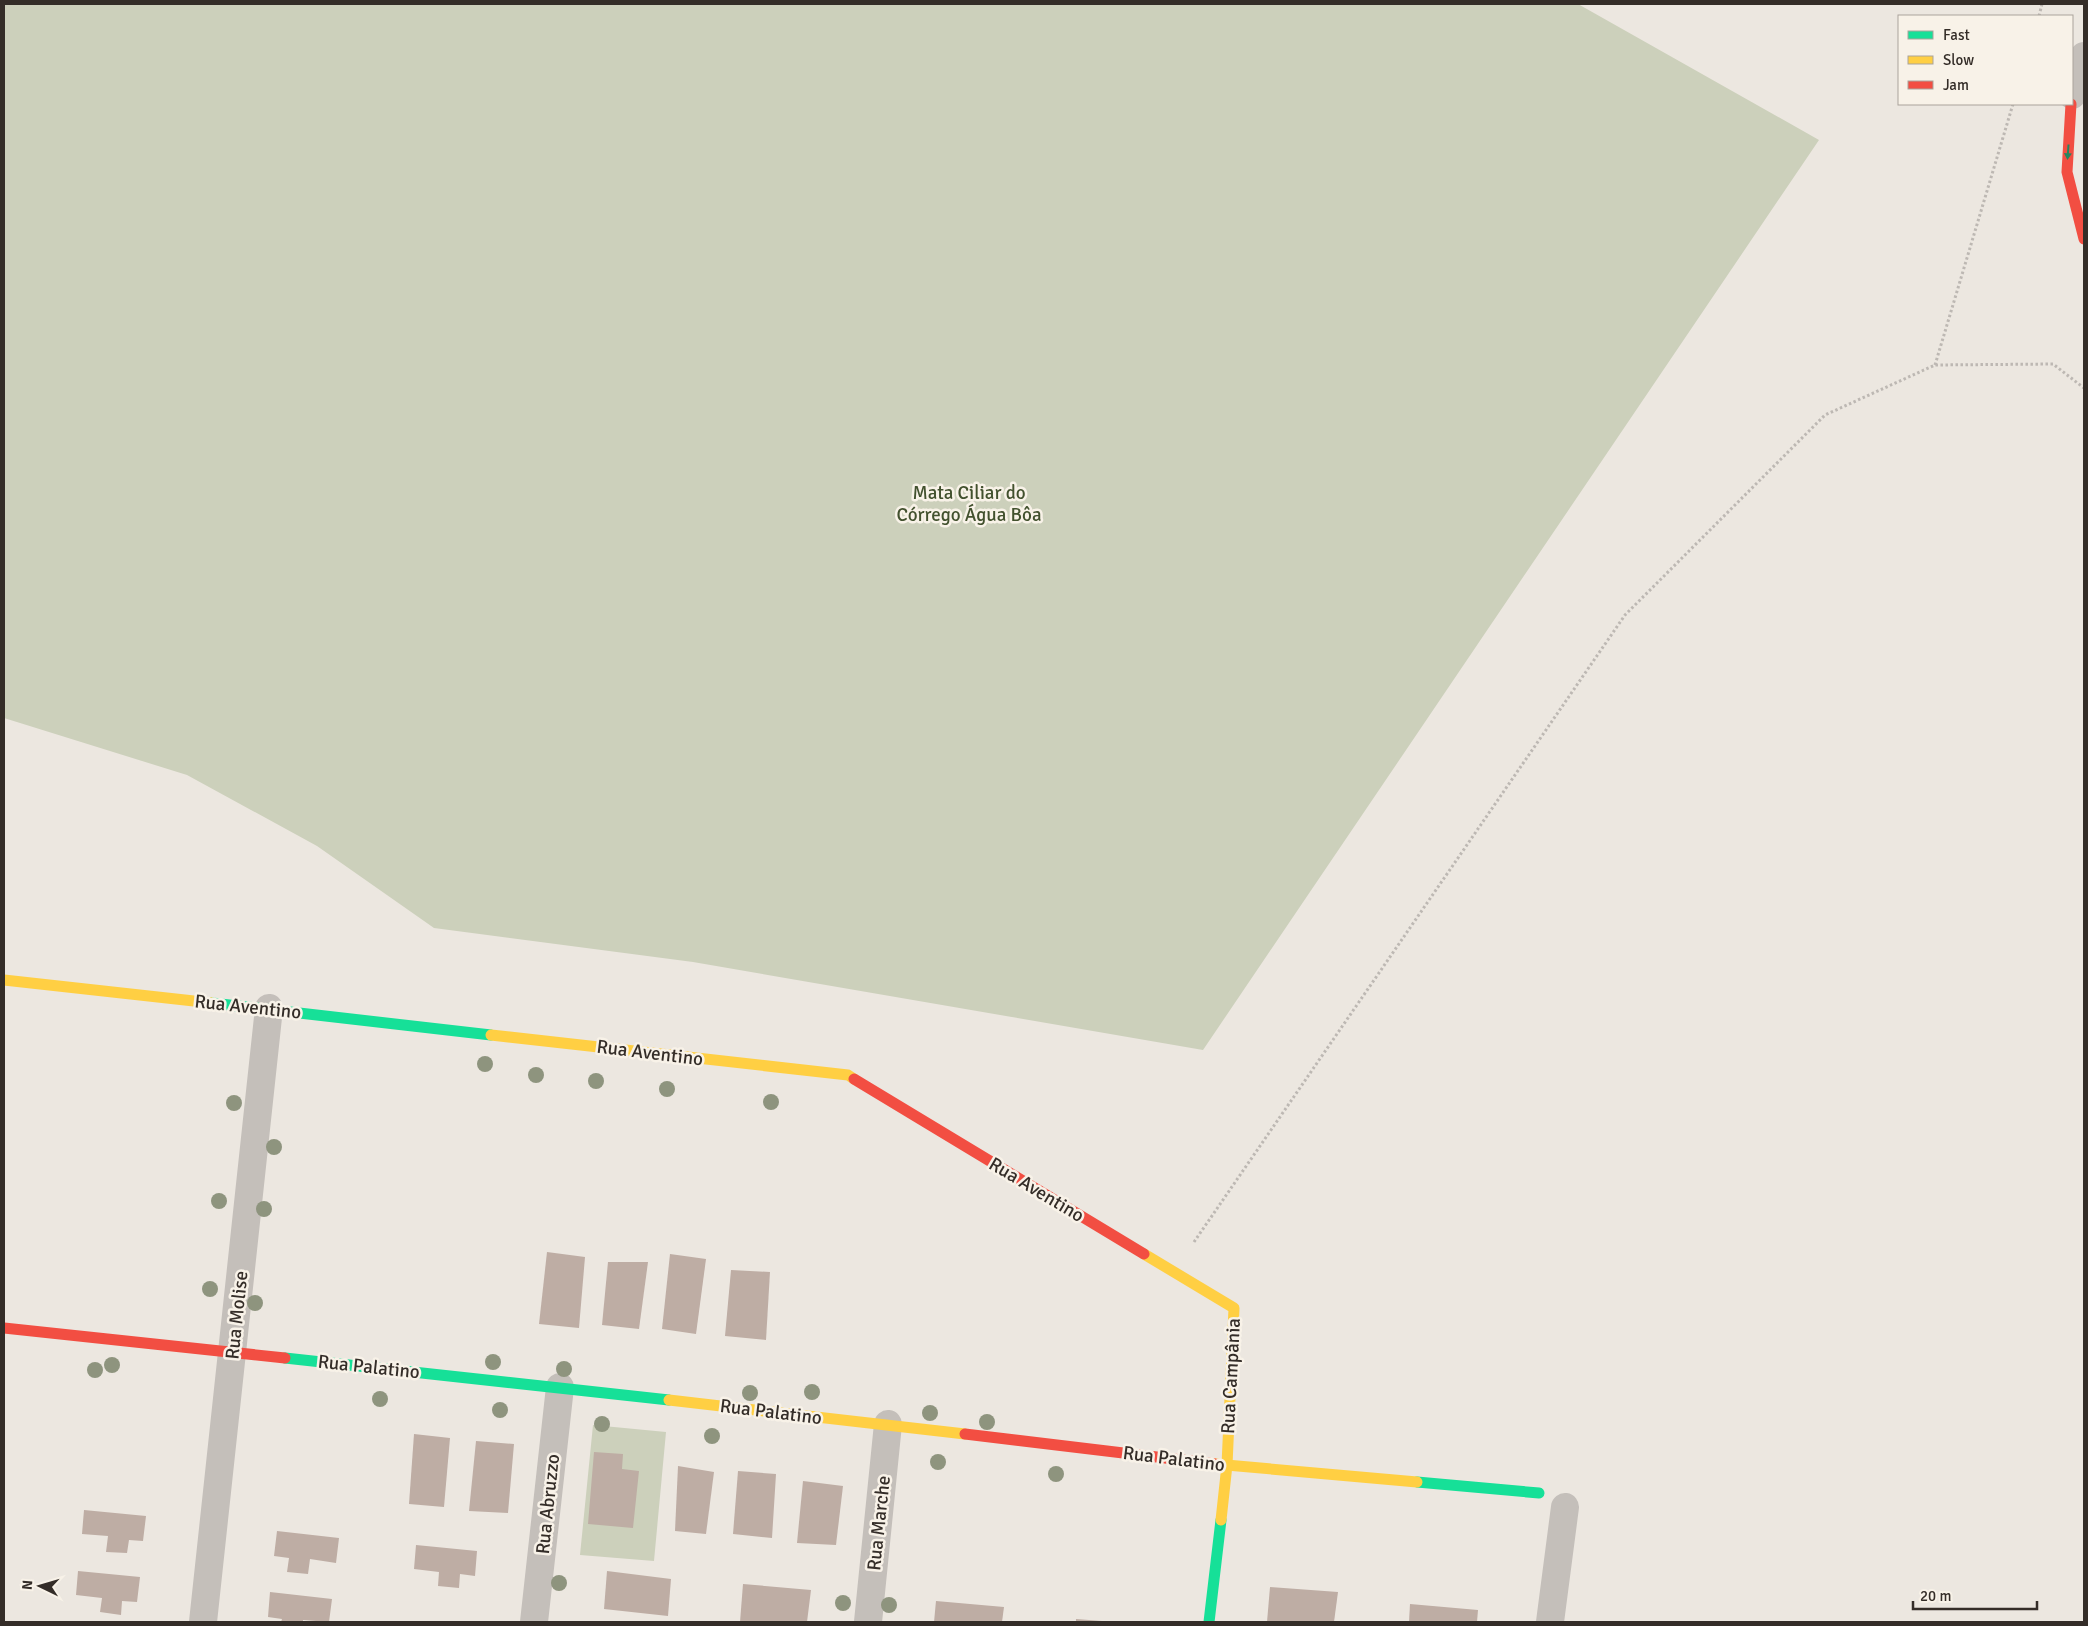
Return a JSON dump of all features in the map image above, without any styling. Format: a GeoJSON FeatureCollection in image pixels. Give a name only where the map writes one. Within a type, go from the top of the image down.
{"type":"FeatureCollection","features":[{"type":"Feature","properties":{"kind":"street"},"geometry":{"type":"LineString","coordinates":[[2073,84],[2084,56]]}},
{"type":"Feature","properties":{"kind":"street"},"geometry":{"type":"LineString","coordinates":[[2071,105],[2067,172],[2084,239]]}},
{"type":"Feature","properties":{"kind":"street","name":"Rua Aventino"},"geometry":{"type":"LineString","coordinates":[[4,980],[269,1008],[848,1075],[1234,1308]]}},
{"type":"Feature","properties":{"kind":"street","name":"Rua Molise"},"geometry":{"type":"LineString","coordinates":[[203,1622],[269,1008]]}},
{"type":"Feature","properties":{"kind":"street","name":"Rua Campânia"},"geometry":{"type":"LineString","coordinates":[[1209,1622],[1226,1465],[1234,1308]]}},
{"type":"Feature","properties":{"kind":"street","name":"Rua Palatino"},"geometry":{"type":"LineString","coordinates":[[4,1328],[560,1387],[1226,1465],[1539,1493]]}},
{"type":"Feature","properties":{"kind":"street","name":"Rua Abruzzo"},"geometry":{"type":"LineString","coordinates":[[534,1622],[560,1387]]}},
{"type":"Feature","properties":{"kind":"street","name":"Rua Marche"},"geometry":{"type":"LineString","coordinates":[[868,1622],[888,1424]]}},
{"type":"Feature","properties":{"kind":"street"},"geometry":{"type":"LineString","coordinates":[[1550,1622],[1565,1507]]}},
{"type":"Feature","properties":{"kind":"path"},"geometry":{"type":"LineString","coordinates":[[1935,365],[2013,105]]}},
{"type":"Feature","properties":{"kind":"path"},"geometry":{"type":"LineString","coordinates":[[1174,1272],[1626,615],[1825,415],[1935,365],[2054,364],[2084,388]]}},
{"type":"Feature","properties":{"kind":"green space","name":"Mata Ciliar do Córrego Água Bôa"},"geometry":{"type":"Polygon","coordinates":[[[4,4],[1578,4],[1819,140],[1203,1050],[693,962],[434,928],[317,846],[187,775],[4,718],[4,4]]]}},
{"type":"Feature","properties":{"kind":"green space"},"geometry":{"type":"Polygon","coordinates":[[[593,1425],[666,1432],[654,1561],[580,1555],[593,1425]]]}},
{"type":"Feature","properties":{"kind":"building"},"geometry":{"type":"Polygon","coordinates":[[[547,1252],[585,1257],[579,1328],[539,1324],[547,1252]]]}},
{"type":"Feature","properties":{"kind":"building"},"geometry":{"type":"Polygon","coordinates":[[[670,1254],[706,1259],[696,1334],[662,1329],[670,1254]]]}},
{"type":"Feature","properties":{"kind":"building"},"geometry":{"type":"Polygon","coordinates":[[[608,1262],[648,1262],[639,1329],[602,1325],[608,1262]]]}},
{"type":"Feature","properties":{"kind":"building"},"geometry":{"type":"Polygon","coordinates":[[[731,1270],[770,1272],[766,1340],[725,1336],[731,1270]]]}},
{"type":"Feature","properties":{"kind":"building"},"geometry":{"type":"Polygon","coordinates":[[[414,1434],[450,1438],[444,1507],[409,1504],[414,1434]]]}},
{"type":"Feature","properties":{"kind":"building"},"geometry":{"type":"Polygon","coordinates":[[[476,1441],[514,1444],[508,1513],[469,1511],[476,1441]]]}},
{"type":"Feature","properties":{"kind":"building"},"geometry":{"type":"Polygon","coordinates":[[[594,1452],[623,1454],[622,1469],[639,1471],[633,1528],[588,1524],[594,1452]]]}},
{"type":"Feature","properties":{"kind":"building"},"geometry":{"type":"Polygon","coordinates":[[[678,1466],[714,1472],[706,1534],[675,1531],[678,1466]]]}},
{"type":"Feature","properties":{"kind":"building"},"geometry":{"type":"Polygon","coordinates":[[[738,1471],[776,1474],[772,1538],[733,1534],[738,1471]]]}},
{"type":"Feature","properties":{"kind":"building"},"geometry":{"type":"Polygon","coordinates":[[[803,1481],[843,1486],[836,1545],[797,1543],[803,1481]]]}},
{"type":"Feature","properties":{"kind":"building"},"geometry":{"type":"Polygon","coordinates":[[[84,1510],[146,1516],[143,1541],[129,1540],[127,1553],[106,1552],[108,1536],[82,1534],[84,1510]]]}},
{"type":"Feature","properties":{"kind":"building"},"geometry":{"type":"Polygon","coordinates":[[[277,1531],[339,1538],[336,1563],[310,1559],[308,1574],[287,1572],[289,1558],[274,1556],[277,1531]]]}},
{"type":"Feature","properties":{"kind":"building"},"geometry":{"type":"Polygon","coordinates":[[[416,1545],[477,1551],[475,1576],[460,1574],[459,1588],[438,1586],[439,1572],[414,1569],[416,1545]]]}},
{"type":"Feature","properties":{"kind":"building"},"geometry":{"type":"Polygon","coordinates":[[[78,1571],[140,1577],[137,1602],[122,1601],[121,1615],[100,1612],[102,1598],[76,1595],[78,1571]]]}},
{"type":"Feature","properties":{"kind":"building"},"geometry":{"type":"Polygon","coordinates":[[[607,1571],[671,1579],[668,1616],[604,1609],[607,1571]]]}},
{"type":"Feature","properties":{"kind":"building"},"geometry":{"type":"Polygon","coordinates":[[[743,1584],[811,1590],[807,1622],[740,1622],[743,1584]]]}},
{"type":"Feature","properties":{"kind":"building"},"geometry":{"type":"Polygon","coordinates":[[[1270,1587],[1338,1592],[1334,1622],[1267,1622],[1270,1587]]]}},
{"type":"Feature","properties":{"kind":"building"},"geometry":{"type":"Polygon","coordinates":[[[270,1592],[332,1599],[329,1622],[303,1620],[303,1622],[281,1622],[282,1619],[268,1617],[270,1592]]]}},
{"type":"Feature","properties":{"kind":"building"},"geometry":{"type":"Polygon","coordinates":[[[936,1601],[1004,1607],[1002,1622],[934,1622],[936,1601]]]}},
{"type":"Feature","properties":{"kind":"building"},"geometry":{"type":"Polygon","coordinates":[[[1410,1604],[1478,1610],[1477,1622],[1409,1622],[1410,1604]]]}},
{"type":"Feature","properties":{"kind":"building"},"geometry":{"type":"Polygon","coordinates":[[[1076,1619],[1102,1621],[1102,1622],[1076,1622],[1076,1619]]]}},
{"type":"Feature","properties":{"kind":"traffic: fast"},"geometry":{"type":"LineString","coordinates":[[212,1003],[491,1035]]}},
{"type":"Feature","properties":{"kind":"traffic: fast"},"geometry":{"type":"LineString","coordinates":[[285,1358],[669,1400]]}},
{"type":"Feature","properties":{"kind":"traffic: fast"},"geometry":{"type":"LineString","coordinates":[[1417,1482],[1539,1493]]}},
{"type":"Feature","properties":{"kind":"traffic: fast"},"geometry":{"type":"LineString","coordinates":[[1209,1622],[1221,1520]]}},
{"type":"Feature","properties":{"kind":"traffic: slow"},"geometry":{"type":"LineString","coordinates":[[4,980],[212,1003]]}},
{"type":"Feature","properties":{"kind":"traffic: slow"},"geometry":{"type":"LineString","coordinates":[[491,1035],[848,1075],[854,1079]]}},
{"type":"Feature","properties":{"kind":"traffic: slow"},"geometry":{"type":"LineString","coordinates":[[1144,1254],[1234,1308],[1227,1465],[1221,1520]]}},
{"type":"Feature","properties":{"kind":"traffic: slow"},"geometry":{"type":"LineString","coordinates":[[669,1400],[965,1434]]}},
{"type":"Feature","properties":{"kind":"traffic: slow"},"geometry":{"type":"LineString","coordinates":[[1215,1464],[1417,1482]]}},
{"type":"Feature","properties":{"kind":"traffic: jam"},"geometry":{"type":"LineString","coordinates":[[2071,105],[2067,172],[2084,239]]}},
{"type":"Feature","properties":{"kind":"traffic: jam"},"geometry":{"type":"LineString","coordinates":[[854,1079],[1144,1254]]}},
{"type":"Feature","properties":{"kind":"traffic: jam"},"geometry":{"type":"LineString","coordinates":[[4,1328],[285,1358]]}},
{"type":"Feature","properties":{"kind":"traffic: jam"},"geometry":{"type":"LineString","coordinates":[[965,1434],[1215,1464]]}}]}
